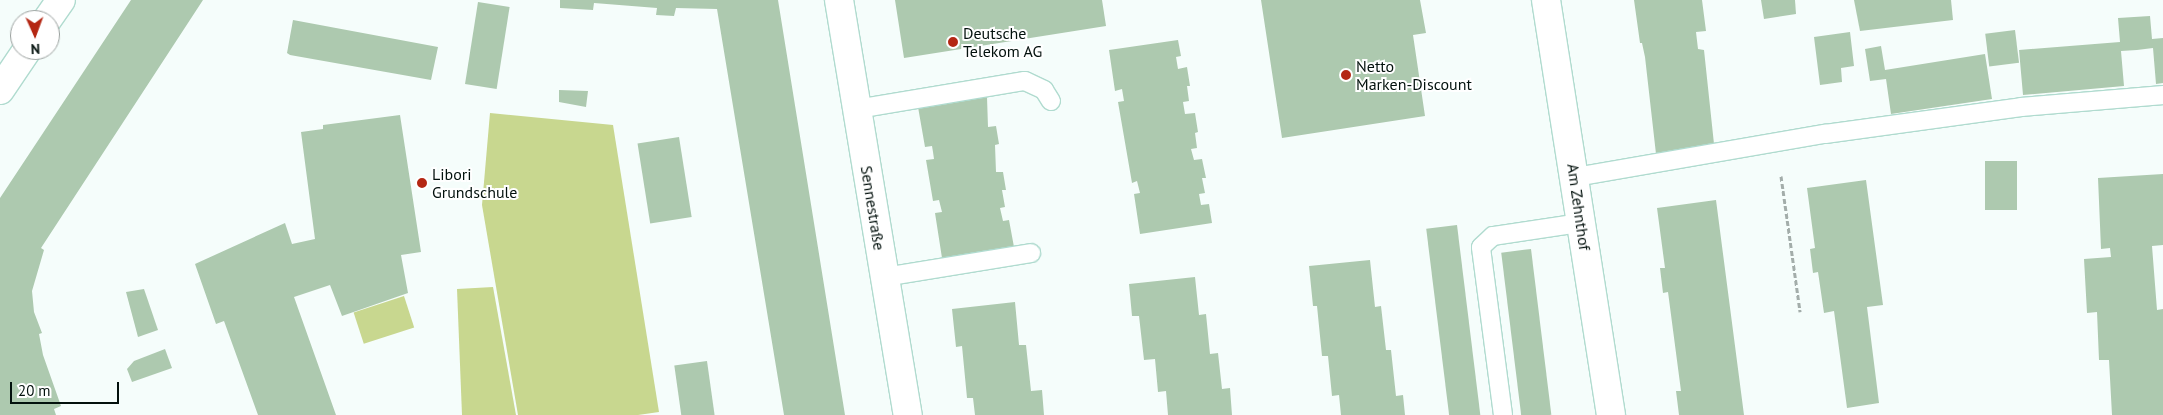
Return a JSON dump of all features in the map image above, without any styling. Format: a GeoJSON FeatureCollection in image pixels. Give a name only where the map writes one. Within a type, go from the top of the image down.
{"type":"FeatureCollection","features":[{"type":"Feature","properties":{"kind":"street","name":"Sennestraße"},"geometry":{"type":"LineString","coordinates":[[839,0],[908,415]]}},
{"type":"Feature","properties":{"kind":"street","name":"Am Zehnthof"},"geometry":{"type":"LineString","coordinates":[[1546,0],[1611,415]]}},
{"type":"Feature","properties":{"kind":"street"},"geometry":{"type":"LineString","coordinates":[[0,90],[20,60]]}},
{"type":"Feature","properties":{"kind":"lane"},"geometry":{"type":"LineString","coordinates":[[857,109],[1025,81],[1044,90],[1051,102]]}},
{"type":"Feature","properties":{"kind":"lane"},"geometry":{"type":"LineString","coordinates":[[1575,177],[1825,134],[2021,107],[2163,95]]}},
{"type":"Feature","properties":{"kind":"lane"},"geometry":{"type":"LineString","coordinates":[[1503,415],[1481,247],[1493,236],[1580,223]]}},
{"type":"Feature","properties":{"kind":"lane"},"geometry":{"type":"LineString","coordinates":[[885,277],[1031,253]]}},
{"type":"Feature","properties":{"kind":"path"},"geometry":{"type":"LineString","coordinates":[[1781,176],[1800,312]]}},
{"type":"Feature","properties":{"kind":"green space"},"geometry":{"type":"Polygon","coordinates":[[[490,113],[613,125],[659,412],[638,415],[518,415],[482,205],[490,113]]]}},
{"type":"Feature","properties":{"kind":"green space"},"geometry":{"type":"Polygon","coordinates":[[[493,287],[516,415],[462,415],[457,289],[493,287]]]}},
{"type":"Feature","properties":{"kind":"green space"},"geometry":{"type":"Polygon","coordinates":[[[404,296],[414,327],[364,344],[354,312],[404,296]]]}},
{"type":"Feature","properties":{"kind":"building"},"geometry":{"type":"Polygon","coordinates":[[[131,0],[203,0],[41,248],[44,250],[32,291],[34,312],[42,333],[39,334],[43,355],[61,406],[54,409],[56,415],[0,415],[0,198],[131,0]]]}},
{"type":"Feature","properties":{"kind":"building"},"geometry":{"type":"Polygon","coordinates":[[[560,0],[778,0],[845,415],[784,415],[717,9],[676,8],[674,16],[656,15],[657,8],[594,3],[593,10],[560,8],[560,0]]]}},
{"type":"Feature","properties":{"kind":"building","name":"Deutsche Telekom AG"},"geometry":{"type":"Polygon","coordinates":[[[895,0],[1102,0],[1106,26],[904,58],[895,0]]]}},
{"type":"Feature","properties":{"kind":"building","name":"Netto Marken-Discount"},"geometry":{"type":"Polygon","coordinates":[[[1261,0],[1420,0],[1426,33],[1413,35],[1425,116],[1282,138],[1261,0]]]}},
{"type":"Feature","properties":{"kind":"building"},"geometry":{"type":"Polygon","coordinates":[[[1634,0],[1702,0],[1706,31],[1696,32],[1698,49],[1704,50],[1714,144],[1656,154],[1645,57],[1642,43],[1640,43],[1634,0]]]}},
{"type":"Feature","properties":{"kind":"building"},"geometry":{"type":"Polygon","coordinates":[[[1761,0],[1795,0],[1796,14],[1764,19],[1761,0]]]}},
{"type":"Feature","properties":{"kind":"building"},"geometry":{"type":"Polygon","coordinates":[[[1854,0],[1951,0],[1953,20],[1860,31],[1854,0]]]}},
{"type":"Feature","properties":{"kind":"building"},"geometry":{"type":"Polygon","coordinates":[[[478,2],[510,7],[497,89],[465,84],[478,2]]]}},
{"type":"Feature","properties":{"kind":"building"},"geometry":{"type":"Polygon","coordinates":[[[2150,16],[2152,39],[2163,38],[2163,83],[2156,84],[2153,48],[2121,51],[2124,86],[2023,95],[2019,50],[2120,42],[2118,18],[2150,16]]]}},
{"type":"Feature","properties":{"kind":"building"},"geometry":{"type":"Polygon","coordinates":[[[293,20],[438,47],[431,80],[290,55],[287,53],[293,20]]]}},
{"type":"Feature","properties":{"kind":"building"},"geometry":{"type":"Polygon","coordinates":[[[2015,30],[2019,63],[1989,66],[1985,34],[2015,30]]]}},
{"type":"Feature","properties":{"kind":"building"},"geometry":{"type":"Polygon","coordinates":[[[1850,32],[1854,66],[1841,68],[1842,82],[1820,85],[1814,37],[1850,32]]]}},
{"type":"Feature","properties":{"kind":"building"},"geometry":{"type":"Polygon","coordinates":[[[1178,40],[1181,56],[1176,57],[1178,69],[1187,67],[1190,86],[1187,86],[1189,101],[1183,102],[1185,114],[1195,113],[1198,132],[1195,133],[1197,148],[1191,149],[1194,160],[1202,159],[1206,178],[1202,178],[1205,193],[1199,194],[1201,205],[1209,204],[1212,223],[1140,234],[1134,194],[1140,193],[1137,181],[1132,183],[1118,102],[1124,101],[1122,89],[1115,91],[1109,50],[1178,40]]]}},
{"type":"Feature","properties":{"kind":"building"},"geometry":{"type":"Polygon","coordinates":[[[1881,46],[1885,70],[1985,54],[1992,99],[1891,114],[1886,79],[1870,81],[1865,49],[1881,46]]]}},
{"type":"Feature","properties":{"kind":"building"},"geometry":{"type":"Polygon","coordinates":[[[559,90],[588,91],[586,107],[559,102],[559,90]]]}},
{"type":"Feature","properties":{"kind":"building"},"geometry":{"type":"Polygon","coordinates":[[[987,97],[988,127],[996,126],[999,144],[995,145],[996,172],[1003,172],[1006,190],[1002,190],[1005,207],[1000,208],[1003,221],[1009,220],[1014,247],[942,258],[935,213],[942,212],[939,200],[933,201],[926,160],[934,159],[933,152],[932,146],[925,147],[918,107],[987,97]]]}},
{"type":"Feature","properties":{"kind":"building"},"geometry":{"type":"Polygon","coordinates":[[[400,115],[421,252],[401,255],[408,293],[342,316],[330,285],[294,297],[336,415],[258,415],[224,321],[216,324],[195,264],[285,223],[292,244],[315,239],[301,132],[323,129],[323,125],[400,115]]]}},
{"type":"Feature","properties":{"kind":"building"},"geometry":{"type":"Polygon","coordinates":[[[679,137],[692,217],[650,224],[638,144],[679,137]]]}},
{"type":"Feature","properties":{"kind":"building"},"geometry":{"type":"Polygon","coordinates":[[[1985,161],[2017,161],[2017,210],[1985,210],[1985,161]]]}},
{"type":"Feature","properties":{"kind":"building"},"geometry":{"type":"Polygon","coordinates":[[[2163,174],[2163,245],[2152,246],[2157,310],[2163,309],[2163,415],[2112,415],[2109,360],[2099,360],[2097,312],[2087,313],[2084,259],[2111,257],[2110,248],[2101,249],[2098,178],[2163,174]]]}},
{"type":"Feature","properties":{"kind":"building"},"geometry":{"type":"Polygon","coordinates":[[[1866,180],[1883,305],[1867,307],[1879,403],[1847,408],[1834,311],[1824,313],[1818,272],[1813,273],[1810,249],[1815,248],[1807,188],[1866,180]]]}},
{"type":"Feature","properties":{"kind":"building"},"geometry":{"type":"Polygon","coordinates":[[[1716,200],[1744,415],[1679,415],[1676,391],[1681,391],[1668,292],[1663,293],[1660,268],[1665,268],[1657,208],[1716,200]]]}},
{"type":"Feature","properties":{"kind":"building"},"geometry":{"type":"Polygon","coordinates":[[[1457,225],[1480,415],[1449,415],[1426,229],[1457,225]]]}},
{"type":"Feature","properties":{"kind":"building"},"geometry":{"type":"Polygon","coordinates":[[[1531,249],[1551,415],[1521,415],[1501,253],[1531,249]]]}},
{"type":"Feature","properties":{"kind":"building"},"geometry":{"type":"Polygon","coordinates":[[[1370,260],[1375,307],[1381,306],[1386,350],[1391,350],[1396,396],[1403,395],[1405,415],[1341,415],[1339,395],[1332,396],[1328,356],[1322,356],[1317,306],[1313,306],[1309,266],[1370,260]]]}},
{"type":"Feature","properties":{"kind":"building"},"geometry":{"type":"Polygon","coordinates":[[[1195,277],[1199,315],[1206,314],[1210,354],[1218,353],[1222,389],[1230,388],[1232,415],[1168,415],[1166,391],[1158,392],[1155,359],[1144,360],[1139,316],[1132,316],[1129,284],[1195,277]]]}},
{"type":"Feature","properties":{"kind":"building"},"geometry":{"type":"Polygon","coordinates":[[[144,289],[158,330],[138,337],[126,292],[144,289]]]}},
{"type":"Feature","properties":{"kind":"building"},"geometry":{"type":"Polygon","coordinates":[[[1015,302],[1019,345],[1026,345],[1031,391],[1042,390],[1044,415],[975,415],[973,398],[967,398],[962,346],[956,347],[952,309],[1015,302]]]}},
{"type":"Feature","properties":{"kind":"building"},"geometry":{"type":"Polygon","coordinates":[[[165,349],[172,368],[132,382],[127,369],[134,361],[165,349]]]}},
{"type":"Feature","properties":{"kind":"building"},"geometry":{"type":"Polygon","coordinates":[[[707,361],[715,415],[681,415],[674,366],[707,361]]]}},
{"type":"Feature","properties":{"kind":"place","name":"Deutsche Telekom AG"},"geometry":{"type":"Point","coordinates":[953,42]}},
{"type":"Feature","properties":{"kind":"place","name":"Netto Marken-Discount"},"geometry":{"type":"Point","coordinates":[1346,75]}},
{"type":"Feature","properties":{"kind":"place","name":"Libori Grundschule"},"geometry":{"type":"Point","coordinates":[422,183]}}]}
